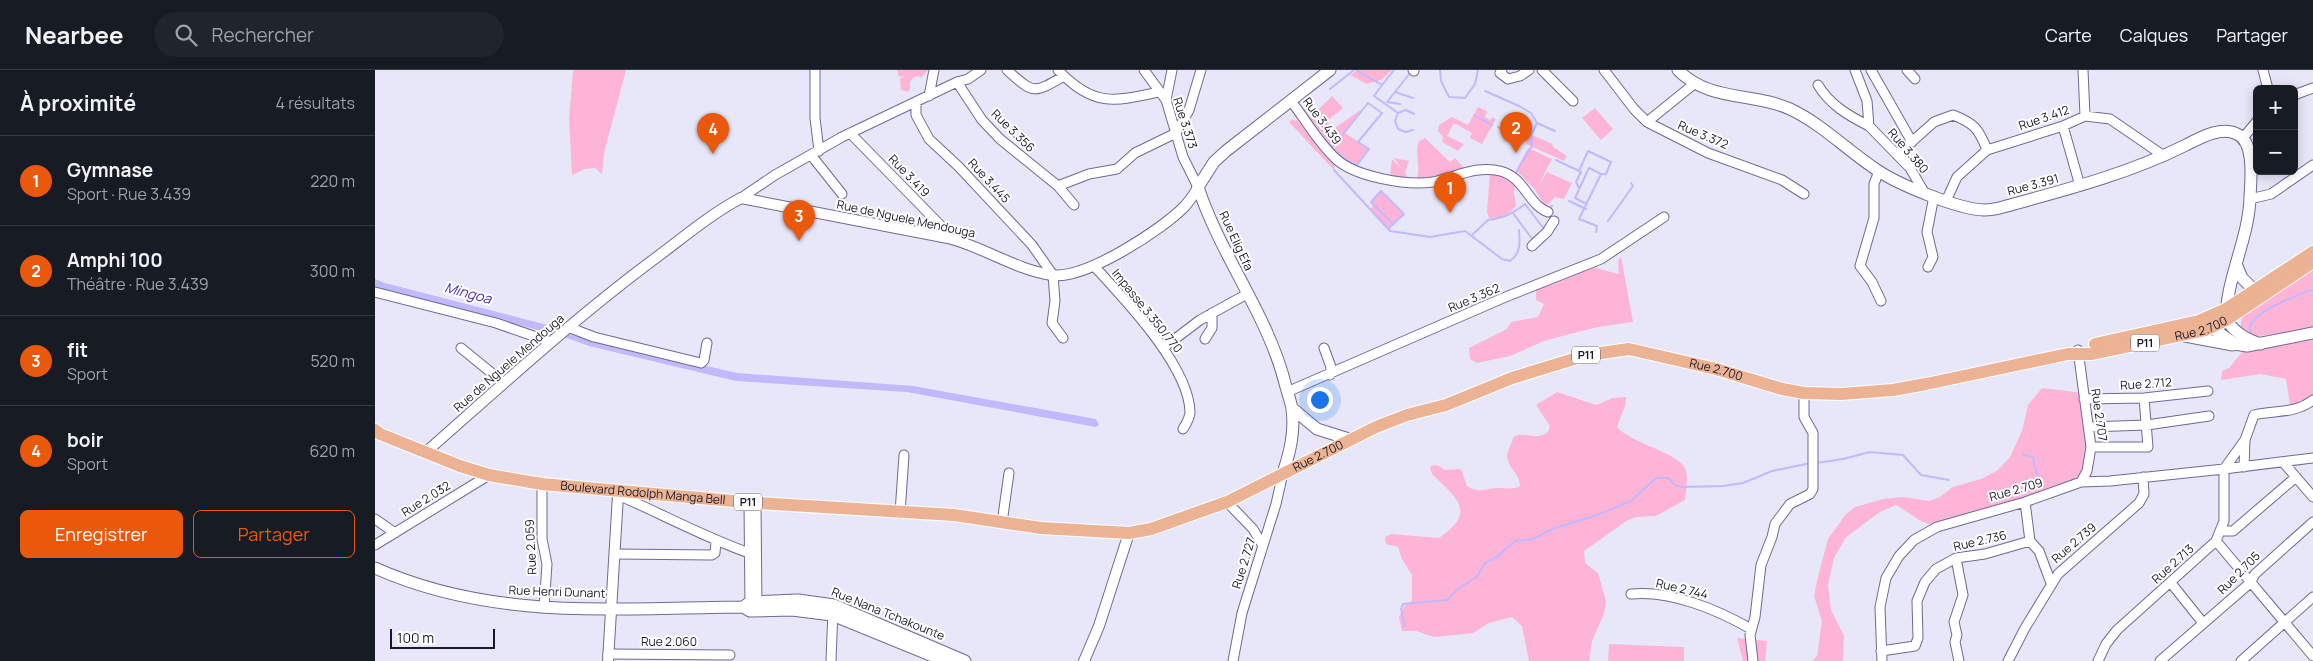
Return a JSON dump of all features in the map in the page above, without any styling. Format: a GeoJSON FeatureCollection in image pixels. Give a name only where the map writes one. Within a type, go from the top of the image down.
{"type":"FeatureCollection","features":[{"type":"Feature","properties":{"kind":"main road"},"geometry":{"type":"LineString","coordinates":[[1199,187],[1215,162],[1330,70]]}},
{"type":"Feature","properties":{"kind":"main road","name":"Rue 3.391"},"geometry":{"type":"LineString","coordinates":[[1678,70],[1694,84],[1716,93],[1773,103],[1804,116],[1879,171],[1946,201],[1971,208],[1991,210],[2080,186],[2131,170],[2210,134],[2232,132],[2243,138]]}},
{"type":"Feature","properties":{"kind":"main road"},"geometry":{"type":"LineString","coordinates":[[2243,138],[2249,150],[2250,199],[2245,234],[2229,291],[2226,314],[2234,330],[2244,338],[2261,344]]}},
{"type":"Feature","properties":{"kind":"main road","name":"Rue Elig Efa"},"geometry":{"type":"LineString","coordinates":[[1199,187],[1211,219],[1267,332],[1283,372],[1292,408],[1292,447],[1283,473]]}},
{"type":"Feature","properties":{"kind":"main road","name":"P11"},"geometry":{"type":"LineString","coordinates":[[2074,353],[2226,314],[2254,290],[2313,252]]}},
{"type":"Feature","properties":{"kind":"main road","name":"Rue 2.700"},"geometry":{"type":"LineString","coordinates":[[1129,533],[1151,529],[1227,502],[1349,439],[1407,415],[1447,405],[1512,378],[1587,355],[1629,349],[1804,393],[1841,394],[1893,390],[2074,353],[2115,350],[2196,333],[2211,327],[2226,314],[2313,262]]}},
{"type":"Feature","properties":{"kind":"main road"},"geometry":{"type":"LineString","coordinates":[[2237,266],[2242,278],[2254,290]]}},
{"type":"Feature","properties":{"kind":"main road"},"geometry":{"type":"LineString","coordinates":[[2211,327],[2237,345]]}},
{"type":"Feature","properties":{"kind":"main road"},"geometry":{"type":"LineString","coordinates":[[2181,335],[2247,346],[2313,333]]}},
{"type":"Feature","properties":{"kind":"main road"},"geometry":{"type":"LineString","coordinates":[[1292,408],[1317,429],[1349,439]]}},
{"type":"Feature","properties":{"kind":"main road","name":"Boulevard Rodolph Manga Bell"},"geometry":{"type":"LineString","coordinates":[[375,430],[380,434],[489,475],[542,484],[616,493],[900,514],[954,515],[1041,528],[1129,533]]}},
{"type":"Feature","properties":{"kind":"main road","name":"Rue Henri Dunant"},"geometry":{"type":"LineString","coordinates":[[375,568],[416,584],[482,601],[544,608],[751,607]]}},
{"type":"Feature","properties":{"kind":"main road","name":"Rue Nana Tchakounte"},"geometry":{"type":"LineString","coordinates":[[751,607],[798,600],[833,610],[943,657],[965,661]]}},
{"type":"Feature","properties":{"kind":"street"},"geometry":{"type":"LineString","coordinates":[[815,70],[815,153],[842,194]]}},
{"type":"Feature","properties":{"kind":"street"},"geometry":{"type":"LineString","coordinates":[[929,96],[935,70]]}},
{"type":"Feature","properties":{"kind":"street"},"geometry":{"type":"LineString","coordinates":[[741,198],[775,175],[850,133],[957,82],[968,79],[981,70]]}},
{"type":"Feature","properties":{"kind":"street"},"geometry":{"type":"LineString","coordinates":[[1007,70],[1025,86],[1033,90],[1039,90],[1061,73],[1093,98],[1111,100],[1159,92]]}},
{"type":"Feature","properties":{"kind":"street","name":"Rue 3.373"},"geometry":{"type":"LineString","coordinates":[[1144,70],[1166,100],[1183,157],[1199,187]]}},
{"type":"Feature","properties":{"kind":"street"},"geometry":{"type":"LineString","coordinates":[[1166,100],[1172,70]]}},
{"type":"Feature","properties":{"kind":"street"},"geometry":{"type":"LineString","coordinates":[[1057,186],[1083,176],[1117,169],[1135,153],[1176,133],[1189,110],[1201,70]]}},
{"type":"Feature","properties":{"kind":"street"},"geometry":{"type":"LineString","coordinates":[[1502,70],[1500,73],[1508,79],[1519,76],[1529,70]]}},
{"type":"Feature","properties":{"kind":"street"},"geometry":{"type":"LineString","coordinates":[[1541,70],[1573,101]]}},
{"type":"Feature","properties":{"kind":"street"},"geometry":{"type":"LineString","coordinates":[[1604,70],[1633,109],[1647,122]]}},
{"type":"Feature","properties":{"kind":"street"},"geometry":{"type":"LineString","coordinates":[[1684,70],[1703,82],[1733,90],[1754,99]]}},
{"type":"Feature","properties":{"kind":"street","name":"Rue 3.380"},"geometry":{"type":"LineString","coordinates":[[1855,70],[1868,104],[1869,126],[1910,168],[1929,194]]}},
{"type":"Feature","properties":{"kind":"street"},"geometry":{"type":"LineString","coordinates":[[1871,70],[1912,142]]}},
{"type":"Feature","properties":{"kind":"street"},"geometry":{"type":"LineString","coordinates":[[1907,70],[1915,79]]}},
{"type":"Feature","properties":{"kind":"street"},"geometry":{"type":"LineString","coordinates":[[2083,70],[2085,116]]}},
{"type":"Feature","properties":{"kind":"street"},"geometry":{"type":"LineString","coordinates":[[2263,70],[2267,85]]}},
{"type":"Feature","properties":{"kind":"street","name":"Rue 3.356"},"geometry":{"type":"LineString","coordinates":[[957,82],[983,120],[1000,139],[1057,186],[1074,205]]}},
{"type":"Feature","properties":{"kind":"street","name":"Rue 3.372"},"geometry":{"type":"LineString","coordinates":[[1694,84],[1647,122],[1708,153],[1782,180],[1804,194]]}},
{"type":"Feature","properties":{"kind":"street"},"geometry":{"type":"LineString","coordinates":[[1818,86],[1836,106],[1869,126]]}},
{"type":"Feature","properties":{"kind":"street"},"geometry":{"type":"LineString","coordinates":[[2298,94],[2313,88]]}},
{"type":"Feature","properties":{"kind":"street","name":"Rue 3.439"},"geometry":{"type":"LineString","coordinates":[[1291,101],[1317,139],[1337,160],[1359,172],[1390,180],[1412,183],[1432,182],[1476,170],[1501,171],[1515,177],[1541,210],[1548,212]]}},
{"type":"Feature","properties":{"kind":"street","name":"Rue 3.445"},"geometry":{"type":"LineString","coordinates":[[916,102],[916,115],[929,139],[959,167],[1032,245],[1053,275]]}},
{"type":"Feature","properties":{"kind":"street"},"geometry":{"type":"LineString","coordinates":[[1897,155],[1933,122],[1953,115],[1968,120],[1980,132],[1987,150]]}},
{"type":"Feature","properties":{"kind":"street","name":"Rue 3.412"},"geometry":{"type":"LineString","coordinates":[[1946,201],[1957,177],[1987,150],[2063,126],[2085,116],[2110,119],[2164,156]]}},
{"type":"Feature","properties":{"kind":"street"},"geometry":{"type":"LineString","coordinates":[[2063,126],[2080,186]]}},
{"type":"Feature","properties":{"kind":"street"},"geometry":{"type":"LineString","coordinates":[[2243,138],[2253,126]]}},
{"type":"Feature","properties":{"kind":"street","name":"Rue 3.419"},"geometry":{"type":"LineString","coordinates":[[850,133],[946,232],[948,238]]}},
{"type":"Feature","properties":{"kind":"street"},"geometry":{"type":"LineString","coordinates":[[2250,199],[2271,194],[2313,165]]}},
{"type":"Feature","properties":{"kind":"street"},"geometry":{"type":"LineString","coordinates":[[1879,171],[1874,184],[1874,218],[1860,266],[1872,282],[1881,301]]}},
{"type":"Feature","properties":{"kind":"street","name":"Rue de Nguele Mendouga"},"geometry":{"type":"LineString","coordinates":[[426,452],[566,329],[685,236],[725,207],[741,198],[948,238],[972,244],[1023,268],[1053,275],[1081,272],[1094,266],[1169,219],[1185,206],[1199,187]]}},
{"type":"Feature","properties":{"kind":"street"},"geometry":{"type":"LineString","coordinates":[[1928,267],[1933,257],[1927,232],[1929,194]]}},
{"type":"Feature","properties":{"kind":"street","name":"Rue 3.362"},"geometry":{"type":"LineString","coordinates":[[1287,392],[1330,375],[1503,298],[1601,259],[1665,217]]}},
{"type":"Feature","properties":{"kind":"street"},"geometry":{"type":"LineString","coordinates":[[1532,246],[1547,232],[1554,221]]}},
{"type":"Feature","properties":{"kind":"street","name":"Impasse 3.350/770"},"geometry":{"type":"LineString","coordinates":[[1094,266],[1163,348],[1178,371],[1187,393],[1190,412],[1183,429]]}},
{"type":"Feature","properties":{"kind":"street"},"geometry":{"type":"LineString","coordinates":[[1053,275],[1055,301],[1052,323],[1063,338]]}},
{"type":"Feature","properties":{"kind":"street"},"geometry":{"type":"LineString","coordinates":[[375,292],[496,323],[553,340]]}},
{"type":"Feature","properties":{"kind":"street"},"geometry":{"type":"LineString","coordinates":[[1163,348],[1212,313],[1247,294]]}},
{"type":"Feature","properties":{"kind":"street"},"geometry":{"type":"LineString","coordinates":[[1205,339],[1212,328],[1212,313]]}},
{"type":"Feature","properties":{"kind":"street"},"geometry":{"type":"LineString","coordinates":[[566,329],[701,362],[704,360],[707,343]]}},
{"type":"Feature","properties":{"kind":"street"},"geometry":{"type":"LineString","coordinates":[[461,348],[504,383]]}},
{"type":"Feature","properties":{"kind":"street"},"geometry":{"type":"LineString","coordinates":[[1324,348],[1331,366],[1330,375]]}},
{"type":"Feature","properties":{"kind":"street","name":"Rue 2.707"},"geometry":{"type":"LineString","coordinates":[[2074,353],[2082,384],[2091,447],[2087,471],[2081,482]]}},
{"type":"Feature","properties":{"kind":"street","name":"Rue 2.712"},"geometry":{"type":"LineString","coordinates":[[2084,399],[2144,398],[2208,391]]}},
{"type":"Feature","properties":{"kind":"street"},"geometry":{"type":"LineString","coordinates":[[1753,661],[1751,629],[1755,617],[1761,565],[1773,537],[1775,524],[1782,517],[1789,504],[1810,494],[1813,489],[1813,433],[1803,417],[1804,393]]}},
{"type":"Feature","properties":{"kind":"street"},"geometry":{"type":"LineString","coordinates":[[2091,447],[2148,447],[2144,398]]}},
{"type":"Feature","properties":{"kind":"street"},"geometry":{"type":"LineString","coordinates":[[2223,469],[2245,440],[2254,415],[2291,411],[2305,406],[2313,400]]}},
{"type":"Feature","properties":{"kind":"street"},"geometry":{"type":"LineString","coordinates":[[2089,427],[2147,425],[2209,416]]}},
{"type":"Feature","properties":{"kind":"street"},"geometry":{"type":"LineString","coordinates":[[2244,467],[2245,440]]}},
{"type":"Feature","properties":{"kind":"street"},"geometry":{"type":"LineString","coordinates":[[900,514],[905,455]]}},
{"type":"Feature","properties":{"kind":"street","name":"Rue 2.709"},"geometry":{"type":"LineString","coordinates":[[1882,661],[1880,607],[1886,578],[1899,556],[1914,540],[1937,527],[2025,502],[2081,482],[2143,478],[2313,458]]}},
{"type":"Feature","properties":{"kind":"street"},"geometry":{"type":"LineString","coordinates":[[2283,462],[2313,497]]}},
{"type":"Feature","properties":{"kind":"street","name":"Rue 2.713"},"geometry":{"type":"LineString","coordinates":[[2098,661],[2106,644],[2117,630],[2216,541],[2221,531],[2225,510],[2223,469]]}},
{"type":"Feature","properties":{"kind":"street"},"geometry":{"type":"LineString","coordinates":[[1001,523],[1009,473]]}},
{"type":"Feature","properties":{"kind":"street","name":"Rue 2.727"},"geometry":{"type":"LineString","coordinates":[[1233,661],[1242,612],[1277,504],[1283,473]]}},
{"type":"Feature","properties":{"kind":"street","name":"Rue 2.032"},"geometry":{"type":"LineString","coordinates":[[375,546],[489,475]]}},
{"type":"Feature","properties":{"kind":"street","name":"Rue 2.739"},"geometry":{"type":"LineString","coordinates":[[2008,661],[2051,583],[2067,565],[2139,503],[2144,494],[2143,478]]}},
{"type":"Feature","properties":{"kind":"street"},"geometry":{"type":"LineString","coordinates":[[2221,531],[2233,531],[2296,478]]}},
{"type":"Feature","properties":{"kind":"street","name":"Rue 2.059"},"geometry":{"type":"LineString","coordinates":[[542,484],[542,539],[547,564],[544,608]]}},
{"type":"Feature","properties":{"kind":"street"},"geometry":{"type":"LineString","coordinates":[[608,658],[615,554],[616,493],[677,520],[715,541],[749,553]]}},
{"type":"Feature","properties":{"kind":"street"},"geometry":{"type":"LineString","coordinates":[[1227,502],[1253,529],[1263,546]]}},
{"type":"Feature","properties":{"kind":"street"},"geometry":{"type":"LineString","coordinates":[[2025,502],[2029,541],[2039,551],[2051,583]]}},
{"type":"Feature","properties":{"kind":"street"},"geometry":{"type":"LineString","coordinates":[[751,607],[749,553],[752,503]]}},
{"type":"Feature","properties":{"kind":"street"},"geometry":{"type":"LineString","coordinates":[[751,607],[752,503]]}},
{"type":"Feature","properties":{"kind":"street"},"geometry":{"type":"LineString","coordinates":[[375,519],[395,533]]}},
{"type":"Feature","properties":{"kind":"street","name":"Rue 2.705"},"geometry":{"type":"LineString","coordinates":[[2160,661],[2250,582],[2255,574],[2313,522]]}},
{"type":"Feature","properties":{"kind":"street"},"geometry":{"type":"LineString","coordinates":[[1084,661],[1099,626],[1129,533]]}},
{"type":"Feature","properties":{"kind":"street"},"geometry":{"type":"LineString","coordinates":[[615,554],[712,555],[715,553],[715,541]]}},
{"type":"Feature","properties":{"kind":"street","name":"Rue 2.736"},"geometry":{"type":"LineString","coordinates":[[1881,651],[1915,646],[1918,638],[1917,601],[1925,582],[1936,570],[1956,558],[1985,554],[2029,541]]}},
{"type":"Feature","properties":{"kind":"street"},"geometry":{"type":"LineString","coordinates":[[2216,541],[2313,656]]}},
{"type":"Feature","properties":{"kind":"street"},"geometry":{"type":"LineString","coordinates":[[1956,558],[1963,595],[1954,622],[1957,635],[1955,642],[1959,661]]}},
{"type":"Feature","properties":{"kind":"street"},"geometry":{"type":"LineString","coordinates":[[2171,583],[2203,623]]}},
{"type":"Feature","properties":{"kind":"street","name":"Rue 2 744"},"geometry":{"type":"LineString","coordinates":[[1631,594],[1652,594],[1689,601],[1729,616],[1751,629]]}},
{"type":"Feature","properties":{"kind":"street"},"geometry":{"type":"LineString","coordinates":[[2241,661],[2313,597]]}},
{"type":"Feature","properties":{"kind":"street"},"geometry":{"type":"LineString","coordinates":[[831,661],[833,610]]}},
{"type":"Feature","properties":{"kind":"street","name":"Rue 2.060"},"geometry":{"type":"LineString","coordinates":[[608,658],[730,655]]}},
{"type":"Feature","properties":{"kind":"shaded area"},"geometry":{"type":"Polygon","coordinates":[[[573,70],[626,70],[604,153],[602,174],[595,168],[585,169],[572,175],[569,119],[573,70]]]}},
{"type":"Feature","properties":{"kind":"shaded area"},"geometry":{"type":"Polygon","coordinates":[[[897,70],[928,70],[921,78],[919,76],[914,77],[910,82],[908,92],[901,90],[900,79],[904,76],[899,77],[897,70]]]}},
{"type":"Feature","properties":{"kind":"shaded area"},"geometry":{"type":"Polygon","coordinates":[[[1358,70],[1392,70],[1381,80],[1367,84],[1350,75],[1358,70]]]}},
{"type":"Feature","properties":{"kind":"shaded area"},"geometry":{"type":"Polygon","coordinates":[[[1332,96],[1343,108],[1327,121],[1329,124],[1325,127],[1329,132],[1362,109],[1344,132],[1369,149],[1356,166],[1334,150],[1343,134],[1332,147],[1310,118],[1332,96]]]}},
{"type":"Feature","properties":{"kind":"shaded area"},"geometry":{"type":"Polygon","coordinates":[[[1478,107],[1487,111],[1485,117],[1490,120],[1492,117],[1496,119],[1482,144],[1470,138],[1472,133],[1454,123],[1447,136],[1464,144],[1458,151],[1442,142],[1443,137],[1438,131],[1439,125],[1452,117],[1468,125],[1478,107]]]}},
{"type":"Feature","properties":{"kind":"shaded area"},"geometry":{"type":"Polygon","coordinates":[[[1595,108],[1613,129],[1601,140],[1582,118],[1595,108]]]}},
{"type":"Feature","properties":{"kind":"shaded area"},"geometry":{"type":"Polygon","coordinates":[[[1292,119],[1297,120],[1335,162],[1334,170],[1289,122],[1292,119]]]}},
{"type":"Feature","properties":{"kind":"shaded area"},"geometry":{"type":"Polygon","coordinates":[[[1529,134],[1553,144],[1552,146],[1567,156],[1564,161],[1526,144],[1529,134]]]}},
{"type":"Feature","properties":{"kind":"shaded area"},"geometry":{"type":"Polygon","coordinates":[[[1425,138],[1450,162],[1455,158],[1464,168],[1433,179],[1417,178],[1419,141],[1425,138]]]}},
{"type":"Feature","properties":{"kind":"shaded area"},"geometry":{"type":"Polygon","coordinates":[[[1528,148],[1552,159],[1537,188],[1547,172],[1572,183],[1564,199],[1555,197],[1545,207],[1536,191],[1516,170],[1528,148]]]}},
{"type":"Feature","properties":{"kind":"shaded area"},"geometry":{"type":"Polygon","coordinates":[[[1394,158],[1409,161],[1405,173],[1409,179],[1390,176],[1392,159],[1402,169],[1394,158]]]}},
{"type":"Feature","properties":{"kind":"shaded area"},"geometry":{"type":"Polygon","coordinates":[[[1490,172],[1515,181],[1516,206],[1505,217],[1489,218],[1487,212],[1490,172]]]}},
{"type":"Feature","properties":{"kind":"shaded area"},"geometry":{"type":"Polygon","coordinates":[[[1381,191],[1404,214],[1393,224],[1385,217],[1392,224],[1388,228],[1370,209],[1374,205],[1371,202],[1381,191]]]}},
{"type":"Feature","properties":{"kind":"shaded area"},"geometry":{"type":"Polygon","coordinates":[[[1621,257],[1633,322],[1598,327],[1544,341],[1510,356],[1477,363],[1470,359],[1469,348],[1507,329],[1511,322],[1538,317],[1544,304],[1536,300],[1536,290],[1542,286],[1554,284],[1587,266],[1619,274],[1618,261],[1621,257]]]}},
{"type":"Feature","properties":{"kind":"shaded area"},"geometry":{"type":"Polygon","coordinates":[[[2313,270],[2313,328],[2253,337],[2240,328],[2242,317],[2313,270]]]}},
{"type":"Feature","properties":{"kind":"shaded area"},"geometry":{"type":"Polygon","coordinates":[[[375,279],[555,327],[550,333],[375,288],[375,279]]]}},
{"type":"Feature","properties":{"kind":"shaded area"},"geometry":{"type":"Polygon","coordinates":[[[2313,333],[2313,400],[2291,411],[2286,379],[2261,374],[2221,380],[2222,371],[2229,368],[2247,346],[2313,333]]]}},
{"type":"Feature","properties":{"kind":"shaded area"},"geometry":{"type":"Polygon","coordinates":[[[568,334],[737,373],[913,386],[1096,419],[1099,425],[1096,427],[907,392],[736,381],[589,346],[564,337],[568,334]]]}},
{"type":"Feature","properties":{"kind":"shaded area"},"geometry":{"type":"Polygon","coordinates":[[[2042,388],[2084,393],[2091,447],[2081,482],[1937,527],[1921,521],[1896,505],[1880,512],[1846,537],[1834,558],[1828,585],[1831,610],[1844,636],[1843,661],[1812,661],[1817,656],[1822,621],[1814,596],[1819,573],[1828,539],[1846,514],[1855,507],[1884,499],[1903,497],[1929,501],[1940,497],[1953,487],[1981,479],[1998,470],[2010,457],[2022,431],[2028,405],[2042,388]]]}},
{"type":"Feature","properties":{"kind":"shaded area"},"geometry":{"type":"Polygon","coordinates":[[[1557,392],[1596,405],[1613,398],[1626,397],[1626,403],[1617,427],[1632,438],[1673,457],[1685,468],[1687,475],[1685,500],[1656,516],[1637,517],[1628,520],[1584,551],[1585,563],[1598,573],[1606,601],[1604,614],[1592,641],[1589,661],[1529,661],[1522,626],[1512,617],[1489,623],[1473,633],[1466,634],[1434,637],[1416,631],[1402,631],[1399,617],[1404,606],[1412,601],[1412,575],[1402,559],[1398,547],[1386,544],[1385,537],[1391,534],[1439,538],[1458,520],[1460,512],[1455,498],[1432,474],[1431,466],[1437,465],[1445,470],[1461,469],[1467,486],[1475,490],[1520,486],[1519,479],[1509,464],[1507,457],[1513,437],[1517,435],[1538,436],[1548,432],[1550,426],[1536,405],[1557,392]]]}},
{"type":"Feature","properties":{"kind":"shaded area"},"geometry":{"type":"Polygon","coordinates":[[[1737,638],[1767,641],[1765,661],[1743,661],[1737,638]]]}},
{"type":"Feature","properties":{"kind":"shaded area"},"geometry":{"type":"Polygon","coordinates":[[[1609,644],[1684,647],[1684,661],[1608,661],[1609,644]]]}},
{"type":"Feature","properties":{"kind":"waterway"},"geometry":{"type":"LineString","coordinates":[[1330,89],[1354,70]]}},
{"type":"Feature","properties":{"kind":"waterway"},"geometry":{"type":"LineString","coordinates":[[1356,70],[1382,85],[1374,96],[1398,113]]}},
{"type":"Feature","properties":{"kind":"waterway"},"geometry":{"type":"LineString","coordinates":[[1382,85],[1394,70]]}},
{"type":"Feature","properties":{"kind":"waterway"},"geometry":{"type":"LineString","coordinates":[[1440,70],[1441,81],[1449,97],[1465,98],[1475,84],[1478,70]]}},
{"type":"Feature","properties":{"kind":"waterway"},"geometry":{"type":"LineString","coordinates":[[1400,104],[1387,102],[1410,73]]}},
{"type":"Feature","properties":{"kind":"waterway"},"geometry":{"type":"LineString","coordinates":[[1485,91],[1519,106],[1531,113],[1537,123],[1555,131]]}},
{"type":"Feature","properties":{"kind":"waterway"},"geometry":{"type":"LineString","coordinates":[[1395,92],[1413,98]]}},
{"type":"Feature","properties":{"kind":"waterway"},"geometry":{"type":"LineString","coordinates":[[1332,148],[1368,103],[1382,113],[1358,142],[1369,149],[1357,165]]}},
{"type":"Feature","properties":{"kind":"waterway"},"geometry":{"type":"LineString","coordinates":[[1304,110],[1328,144],[1351,163],[1361,168]]}},
{"type":"Feature","properties":{"kind":"waterway"},"geometry":{"type":"LineString","coordinates":[[1413,130],[1406,132],[1398,129],[1395,121],[1398,113],[1406,110],[1414,114]]}},
{"type":"Feature","properties":{"kind":"waterway"},"geometry":{"type":"LineString","coordinates":[[1474,115],[1492,125]]}},
{"type":"Feature","properties":{"kind":"waterway"},"geometry":{"type":"LineString","coordinates":[[1515,174],[1532,146],[1531,135],[1537,123]]}},
{"type":"Feature","properties":{"kind":"waterway"},"geometry":{"type":"LineString","coordinates":[[1498,127],[1516,136]]}},
{"type":"Feature","properties":{"kind":"waterway"},"geometry":{"type":"LineString","coordinates":[[1579,188],[1576,182],[1588,151],[1611,162],[1606,174],[1601,174],[1579,219],[1597,226],[1596,232]]}},
{"type":"Feature","properties":{"kind":"waterway"},"geometry":{"type":"LineString","coordinates":[[1556,160],[1579,171]]}},
{"type":"Feature","properties":{"kind":"waterway"},"geometry":{"type":"LineString","coordinates":[[1587,204],[1575,198],[1589,168],[1601,174]]}},
{"type":"Feature","properties":{"kind":"waterway"},"geometry":{"type":"LineString","coordinates":[[1334,170],[1390,231],[1430,237],[1465,231],[1502,259],[1510,261],[1518,251],[1519,230]]}},
{"type":"Feature","properties":{"kind":"waterway"},"geometry":{"type":"LineString","coordinates":[[1608,221],[1633,186],[1631,183]]}},
{"type":"Feature","properties":{"kind":"waterway"},"geometry":{"type":"LineString","coordinates":[[1388,229],[1404,214],[1381,191],[1371,202],[1393,224]]}},
{"type":"Feature","properties":{"kind":"waterway"},"geometry":{"type":"LineString","coordinates":[[1569,201],[1586,209]]}},
{"type":"Feature","properties":{"kind":"waterway"},"geometry":{"type":"LineString","coordinates":[[1472,235],[1488,220],[1507,215],[1525,204],[1544,229]]}},
{"type":"Feature","properties":{"kind":"waterway"},"geometry":{"type":"LineString","coordinates":[[1547,208],[1552,206]]}},
{"type":"Feature","properties":{"kind":"waterway"},"geometry":{"type":"LineString","coordinates":[[1513,213],[1532,239],[1541,232]]}},
{"type":"Feature","properties":{"kind":"waterway"},"geometry":{"type":"LineString","coordinates":[[2251,335],[2250,327],[2253,321],[2268,309],[2313,290]]}},
{"type":"Feature","properties":{"kind":"waterway"},"geometry":{"type":"LineString","coordinates":[[1816,463],[1870,452],[1903,455],[1921,475],[1949,480]]}},
{"type":"Feature","properties":{"kind":"waterway"},"geometry":{"type":"LineString","coordinates":[[2023,454],[2034,458],[2034,465],[2042,486]]}},
{"type":"Feature","properties":{"kind":"waterway"},"geometry":{"type":"LineString","coordinates":[[1405,626],[1401,609],[1403,604],[1447,600],[1459,588],[1477,577],[1485,563],[1497,557],[1515,541],[1533,539],[1552,529],[1597,515],[1631,501],[1656,478],[1668,478],[1675,485],[1682,487],[1723,486],[1743,483],[1772,471],[1811,463]]}},
{"type":"Feature","properties":{"kind":"place","name":"Amphi 100"},"geometry":{"type":"Point","coordinates":[1516,153]}},
{"type":"Feature","properties":{"kind":"place","name":"boir"},"geometry":{"type":"Point","coordinates":[713,154]}},
{"type":"Feature","properties":{"kind":"place","name":"Gymnase"},"geometry":{"type":"Point","coordinates":[1450,213]}},
{"type":"Feature","properties":{"kind":"place","name":"fit"},"geometry":{"type":"Point","coordinates":[799,241]}},
{"type":"Feature","properties":{"kind":"water label","name":"Mingoa"},"geometry":{"type":"Point","coordinates":[468,293]}}]}
